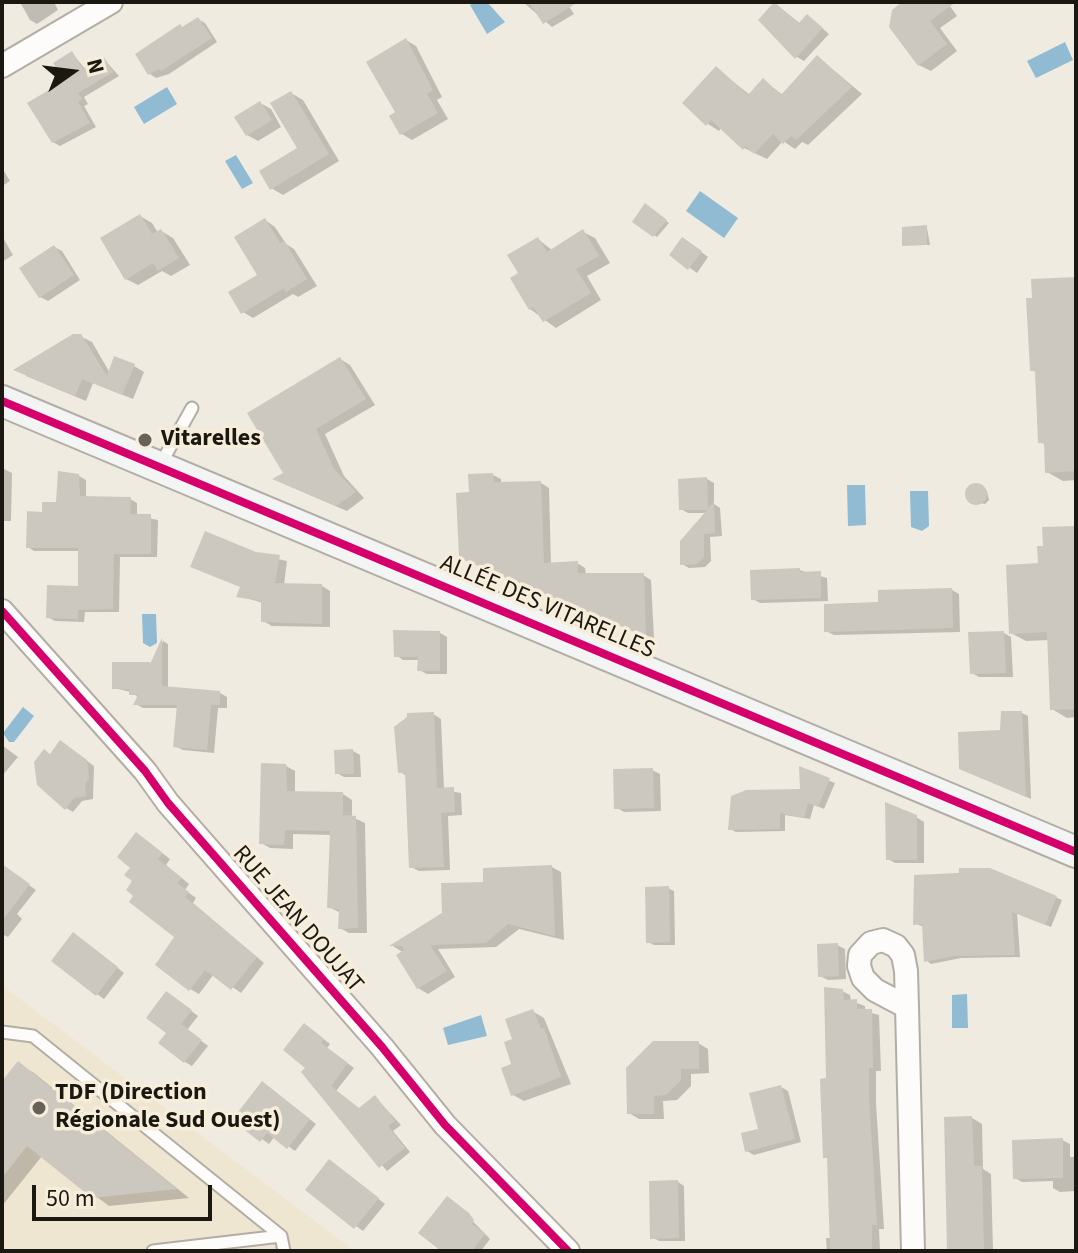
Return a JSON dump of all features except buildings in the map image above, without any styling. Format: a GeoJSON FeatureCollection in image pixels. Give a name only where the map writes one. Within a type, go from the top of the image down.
{"type":"FeatureCollection","features":[{"type":"Feature","properties":{"kind":"main road","name":"ALLÉE DES VITARELLES"},"geometry":{"type":"LineString","coordinates":[[2,401],[1076,852]]}},
{"type":"Feature","properties":{"kind":"street"},"geometry":{"type":"LineString","coordinates":[[2,66],[111,2]]}},
{"type":"Feature","properties":{"kind":"street","name":"RUE JEAN DOUJAT"},"geometry":{"type":"LineString","coordinates":[[2,611],[145,771],[168,803],[382,1047],[445,1125],[568,1251]]}},
{"type":"Feature","properties":{"kind":"street"},"geometry":{"type":"LineString","coordinates":[[907,1007],[913,1251]]}},
{"type":"Feature","properties":{"kind":"lane"},"geometry":{"type":"LineString","coordinates":[[159,467],[192,408]]}},
{"type":"Feature","properties":{"kind":"lane"},"geometry":{"type":"LineString","coordinates":[[2,1032],[33,1036],[281,1236],[284,1251]]}},
{"type":"Feature","properties":{"kind":"lane"},"geometry":{"type":"LineString","coordinates":[[153,1251],[281,1236]]}},
{"type":"Feature","properties":{"kind":"shaded area"},"geometry":{"type":"Polygon","coordinates":[[[4,987],[355,1251],[2,1251],[4,987]]]}},
{"type":"Feature","properties":{"kind":"water"},"geometry":{"type":"Polygon","coordinates":[[[487,2],[505,22],[487,34],[470,5],[487,2]]]}},
{"type":"Feature","properties":{"kind":"water"},"geometry":{"type":"Polygon","coordinates":[[[1065,42],[1073,60],[1036,78],[1027,61],[1065,42]]]}},
{"type":"Feature","properties":{"kind":"water"},"geometry":{"type":"Polygon","coordinates":[[[167,87],[177,104],[144,124],[134,107],[167,87]]]}},
{"type":"Feature","properties":{"kind":"water"},"geometry":{"type":"Polygon","coordinates":[[[236,155],[253,183],[242,189],[225,161],[236,155]]]}},
{"type":"Feature","properties":{"kind":"water"},"geometry":{"type":"Polygon","coordinates":[[[700,191],[738,218],[724,238],[686,211],[700,191]]]}},
{"type":"Feature","properties":{"kind":"water"},"geometry":{"type":"Polygon","coordinates":[[[847,485],[865,485],[866,525],[848,526],[847,485]]]}},
{"type":"Feature","properties":{"kind":"water"},"geometry":{"type":"Polygon","coordinates":[[[910,491],[928,491],[929,526],[922,531],[911,527],[910,491]]]}},
{"type":"Feature","properties":{"kind":"water"},"geometry":{"type":"Polygon","coordinates":[[[142,614],[156,614],[157,643],[150,647],[143,643],[142,614]]]}},
{"type":"Feature","properties":{"kind":"water"},"geometry":{"type":"Polygon","coordinates":[[[23,707],[34,716],[14,742],[9,742],[3,733],[23,707]]]}},
{"type":"Feature","properties":{"kind":"water"},"geometry":{"type":"Polygon","coordinates":[[[967,994],[968,1028],[952,1028],[952,995],[967,994]]]}},
{"type":"Feature","properties":{"kind":"water"},"geometry":{"type":"Polygon","coordinates":[[[481,1015],[487,1036],[448,1045],[443,1028],[481,1015]]]}},
{"type":"Feature","properties":{"kind":"cycle path"},"geometry":{"type":"LineString","coordinates":[[2,401],[1076,852]]}},
{"type":"Feature","properties":{"kind":"cycle path"},"geometry":{"type":"LineString","coordinates":[[2,611],[145,771],[168,803],[382,1047],[445,1125],[568,1251]]}},
{"type":"Feature","properties":{"kind":"place","name":"Vitarelles"},"geometry":{"type":"Point","coordinates":[145,440]}},
{"type":"Feature","properties":{"kind":"place","name":"TDF (Direction Régionale Sud Ouest)"},"geometry":{"type":"Point","coordinates":[39,1108]}}]}
